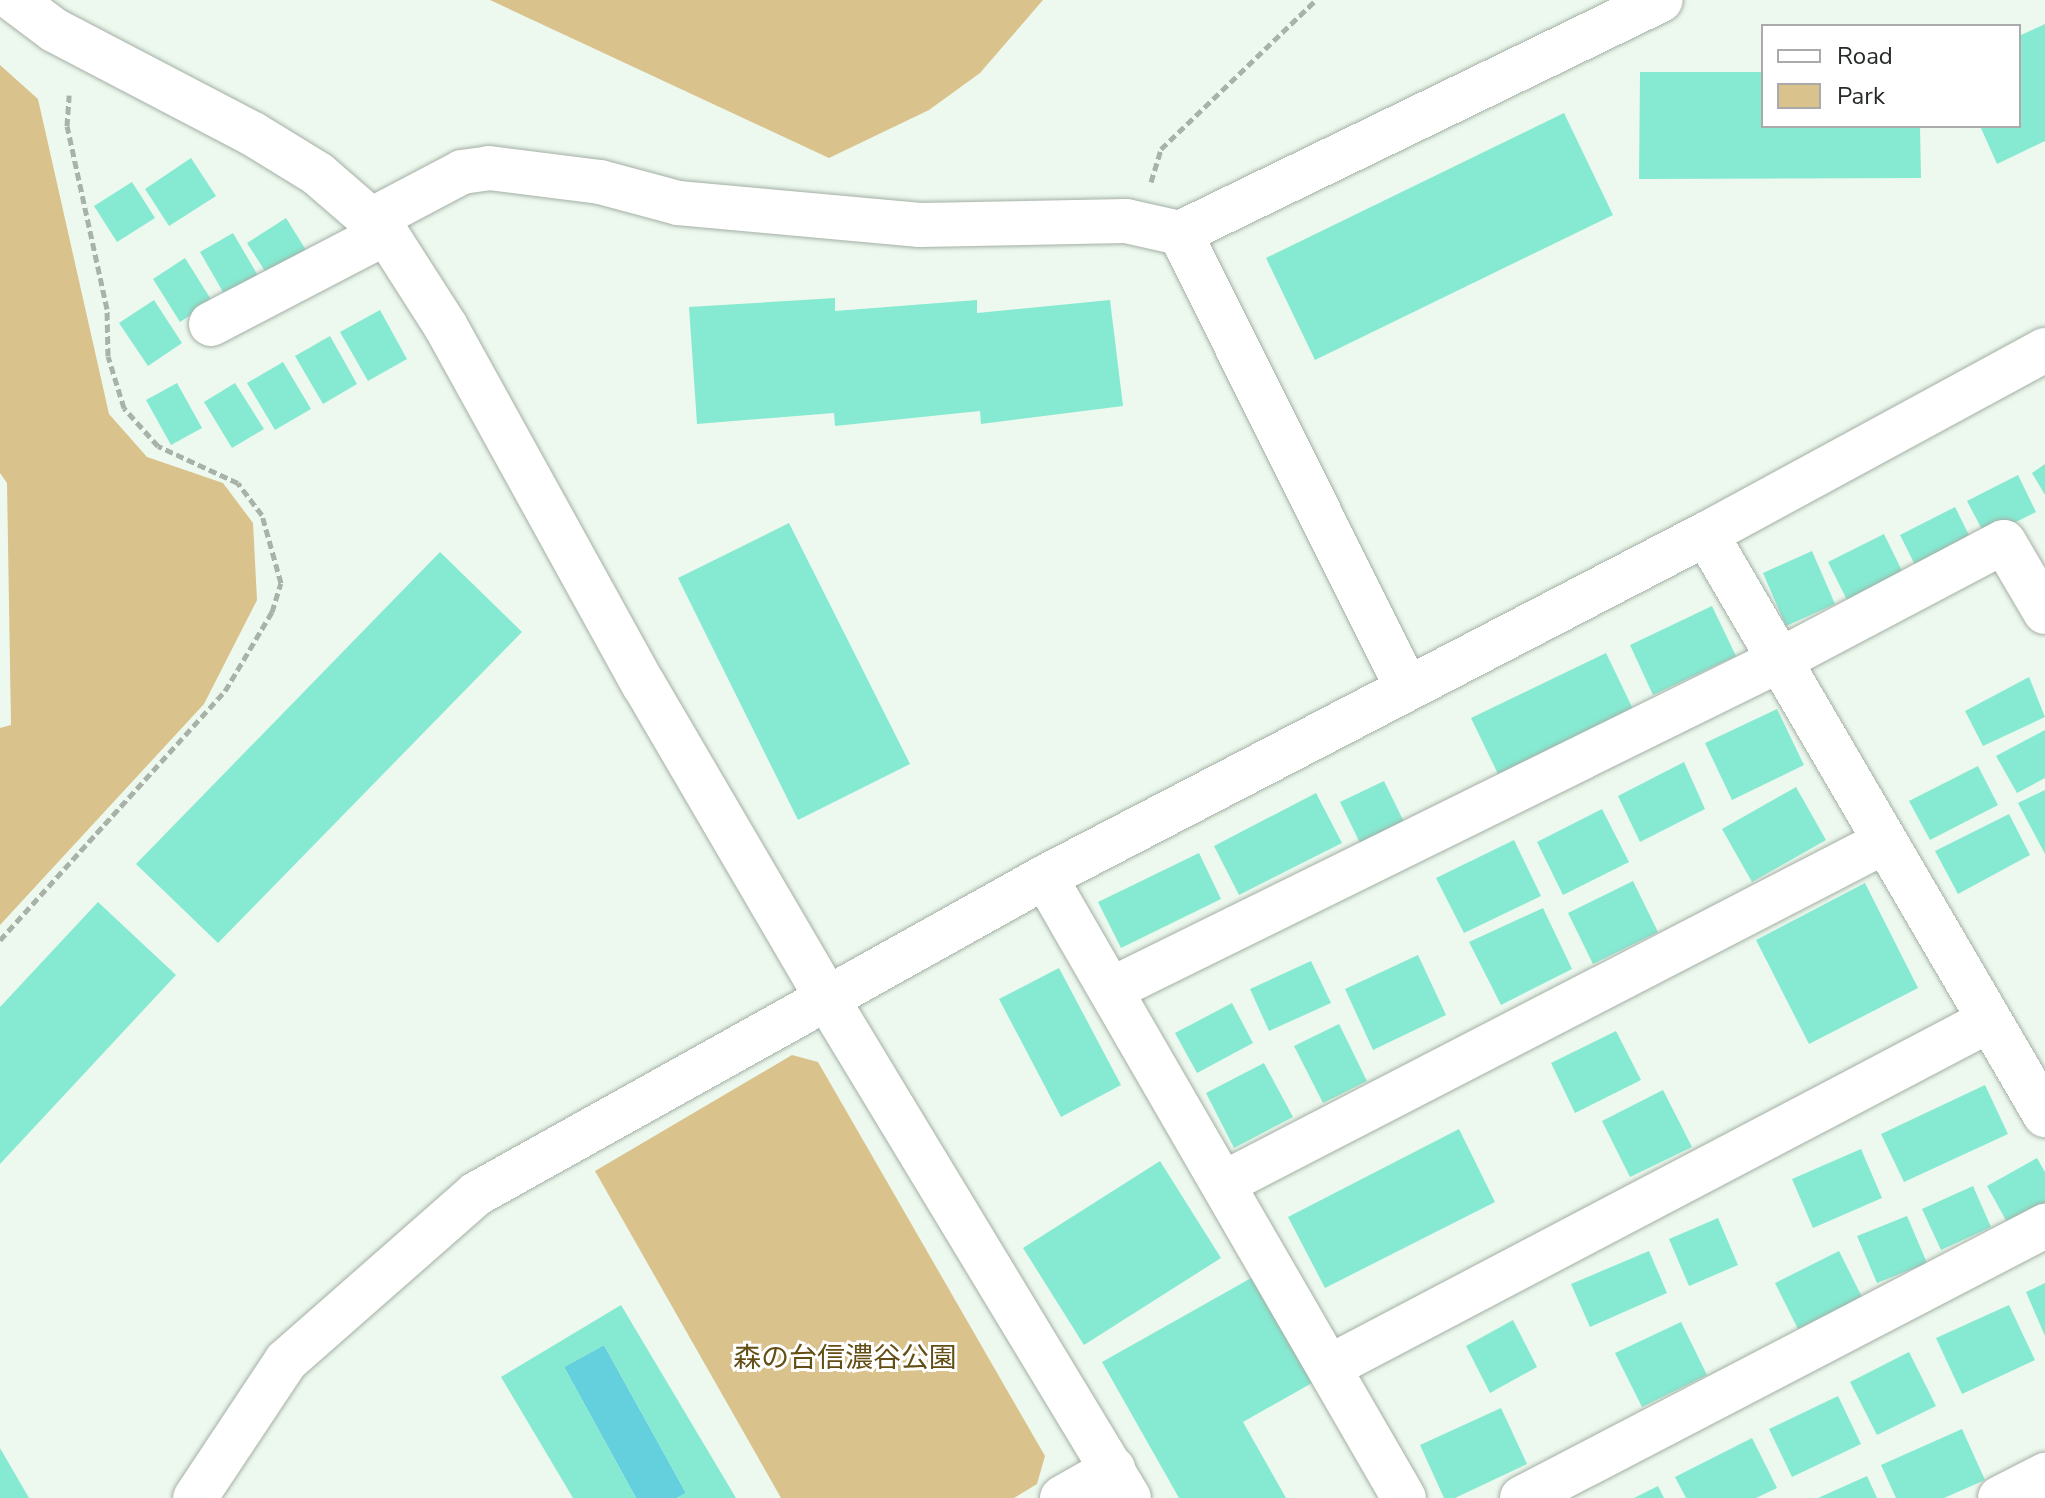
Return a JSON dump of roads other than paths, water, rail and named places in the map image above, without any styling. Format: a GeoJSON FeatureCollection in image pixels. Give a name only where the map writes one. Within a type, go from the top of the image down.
{"type":"FeatureCollection","features":[{"type":"Feature","properties":{"kind":"street"},"geometry":{"type":"LineString","coordinates":[[14,0],[54,30],[253,134],[318,174],[380,226],[446,327],[644,685],[826,997],[1121,1483],[1062,1498]]}},
{"type":"Feature","properties":{"kind":"street"},"geometry":{"type":"LineString","coordinates":[[211,324],[380,226],[462,172],[489,168],[600,182],[678,203],[920,225],[1126,221],[1160,230],[1661,0]]}},
{"type":"Feature","properties":{"kind":"street"},"geometry":{"type":"LineString","coordinates":[[1160,230],[1406,686]]}},
{"type":"Feature","properties":{"kind":"street"},"geometry":{"type":"LineString","coordinates":[[195,1498],[286,1361],[476,1194],[1045,877],[1406,686],[1706,534],[2045,350]]}},
{"type":"Feature","properties":{"kind":"street"},"geometry":{"type":"LineString","coordinates":[[1706,534],[2045,1115]]}},
{"type":"Feature","properties":{"kind":"street"},"geometry":{"type":"LineString","coordinates":[[1114,988],[1778,661],[2004,542],[2045,612]]}},
{"type":"Feature","properties":{"kind":"street"},"geometry":{"type":"LineString","coordinates":[[1224,1183],[1884,842]]}},
{"type":"Feature","properties":{"kind":"street"},"geometry":{"type":"LineString","coordinates":[[1045,877],[1114,988],[1404,1498]]}},
{"type":"Feature","properties":{"kind":"street"},"geometry":{"type":"LineString","coordinates":[[1331,1366],[1988,1021]]}},
{"type":"Feature","properties":{"kind":"street"},"geometry":{"type":"LineString","coordinates":[[1522,1498],[2045,1226]]}},
{"type":"Feature","properties":{"kind":"street"},"geometry":{"type":"LineString","coordinates":[[2000,1498],[2045,1475]]}},
{"type":"Feature","properties":{"kind":"water"},"geometry":{"type":"Polygon","coordinates":[[[604,1345],[686,1493],[677,1498],[636,1498],[564,1367],[604,1345]]]}},
{"type":"Feature","properties":{"kind":"park label","name":"森の台信濃谷公園"},"geometry":{"type":"Point","coordinates":[845,1358]}}]}
